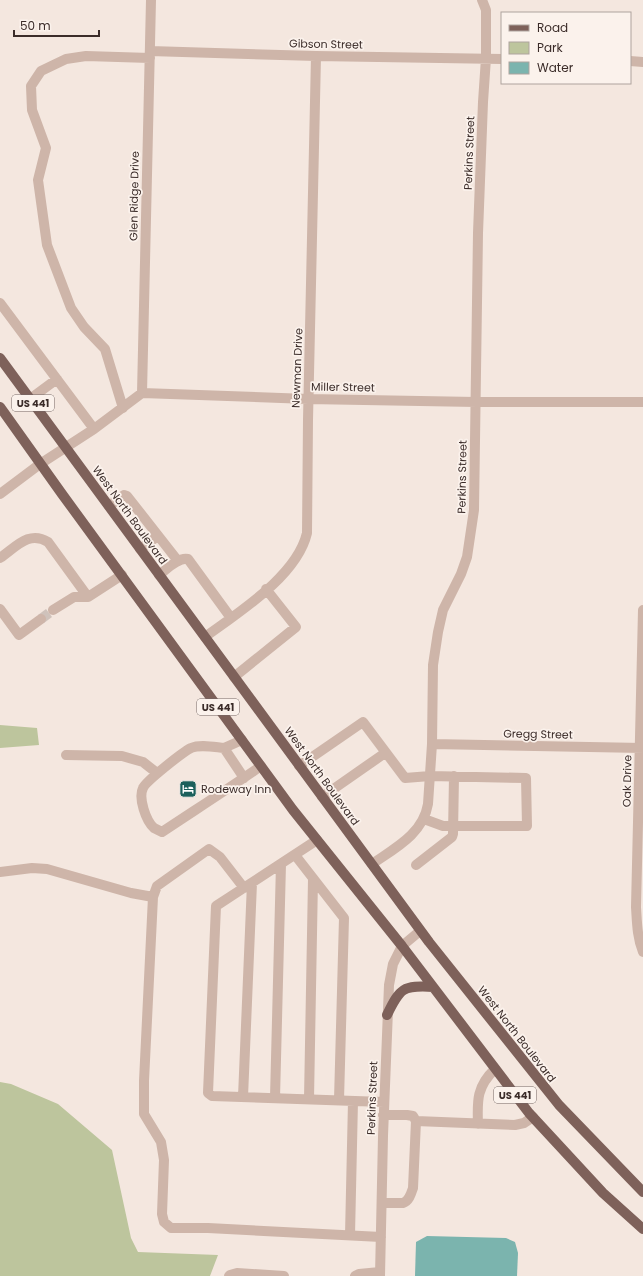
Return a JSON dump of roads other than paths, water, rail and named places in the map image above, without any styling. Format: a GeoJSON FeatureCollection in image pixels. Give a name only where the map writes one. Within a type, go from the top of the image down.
{"type":"FeatureCollection","features":[{"type":"Feature","properties":{"kind":"main road","name":"West North Boulevard"},"geometry":{"type":"LineString","coordinates":[[0,358],[420,930],[559,1106],[643,1192]]}},
{"type":"Feature","properties":{"kind":"main road","name":"US 441"},"geometry":{"type":"LineString","coordinates":[[0,407],[261,766],[317,840],[402,946],[495,1069],[533,1117],[603,1193],[643,1229]]}},
{"type":"Feature","properties":{"kind":"main road"},"geometry":{"type":"LineString","coordinates":[[387,1015],[398,995],[408,987],[433,987]]}},
{"type":"Feature","properties":{"kind":"street","name":"Glen Ridge Drive"},"geometry":{"type":"LineString","coordinates":[[142,394],[151,0]]}},
{"type":"Feature","properties":{"kind":"street","name":"Perkins Street"},"geometry":{"type":"LineString","coordinates":[[372,864],[402,844],[415,832],[424,819],[426,813],[428,804],[432,744],[433,665],[438,632],[443,610],[461,574],[472,532],[474,510],[479,226],[486,58],[486,10],[482,0]]}},
{"type":"Feature","properties":{"kind":"street","name":"Gibson Street"},"geometry":{"type":"LineString","coordinates":[[123,408],[105,349],[84,327],[71,308],[46,245],[38,180],[46,148],[32,110],[31,86],[41,71],[66,58],[150,54],[501,59]]}},
{"type":"Feature","properties":{"kind":"street","name":"Newman Drive"},"geometry":{"type":"LineString","coordinates":[[205,637],[266,590],[285,572],[299,554],[307,533],[308,399],[316,56]]}},
{"type":"Feature","properties":{"kind":"street"},"geometry":{"type":"LineString","coordinates":[[631,61],[643,62]]}},
{"type":"Feature","properties":{"kind":"street"},"geometry":{"type":"LineString","coordinates":[[0,303],[94,429]]}},
{"type":"Feature","properties":{"kind":"street"},"geometry":{"type":"LineString","coordinates":[[30,399],[57,379]]}},
{"type":"Feature","properties":{"kind":"street","name":"Miller Street"},"geometry":{"type":"LineString","coordinates":[[142,394],[476,402],[643,402]]}},
{"type":"Feature","properties":{"kind":"street"},"geometry":{"type":"LineString","coordinates":[[0,494],[40,464],[94,429],[142,394]]}},
{"type":"Feature","properties":{"kind":"street"},"geometry":{"type":"LineString","coordinates":[[108,506],[124,495],[127,496],[178,561]]}},
{"type":"Feature","properties":{"kind":"street"},"geometry":{"type":"LineString","coordinates":[[140,550],[158,536]]}},
{"type":"Feature","properties":{"kind":"street"},"geometry":{"type":"LineString","coordinates":[[0,558],[28,538],[36,537],[42,539],[48,542],[88,597]]}},
{"type":"Feature","properties":{"kind":"street"},"geometry":{"type":"LineString","coordinates":[[159,575],[178,561],[185,558],[188,559],[231,618]]}},
{"type":"Feature","properties":{"kind":"street"},"geometry":{"type":"LineString","coordinates":[[53,610],[74,597],[88,597],[122,575]]}},
{"type":"Feature","properties":{"kind":"street"},"geometry":{"type":"LineString","coordinates":[[234,677],[296,627],[266,590]]}},
{"type":"Feature","properties":{"kind":"street"},"geometry":{"type":"LineString","coordinates":[[0,609],[19,635],[41,619]]}},
{"type":"Feature","properties":{"kind":"street","name":"Oak Drive"},"geometry":{"type":"LineString","coordinates":[[643,610],[641,748],[636,907],[637,927],[640,945],[643,952]]}},
{"type":"Feature","properties":{"kind":"street"},"geometry":{"type":"LineString","coordinates":[[300,766],[363,722],[405,778],[430,776],[526,778],[527,826],[443,826],[424,819]]}},
{"type":"Feature","properties":{"kind":"street"},"geometry":{"type":"LineString","coordinates":[[242,740],[224,748],[206,746],[191,748],[157,774],[143,787],[141,800],[145,814],[153,827],[162,832],[261,766]]}},
{"type":"Feature","properties":{"kind":"street","name":"Gregg Street"},"geometry":{"type":"LineString","coordinates":[[432,744],[641,748]]}},
{"type":"Feature","properties":{"kind":"street"},"geometry":{"type":"LineString","coordinates":[[224,748],[244,778]]}},
{"type":"Feature","properties":{"kind":"street"},"geometry":{"type":"LineString","coordinates":[[322,797],[386,753]]}},
{"type":"Feature","properties":{"kind":"street"},"geometry":{"type":"LineString","coordinates":[[66,755],[122,756],[143,762],[157,774]]}},
{"type":"Feature","properties":{"kind":"street"},"geometry":{"type":"LineString","coordinates":[[416,865],[452,837],[454,826],[454,776]]}},
{"type":"Feature","properties":{"kind":"street"},"geometry":{"type":"LineString","coordinates":[[317,840],[216,906],[208,1093],[212,1096],[384,1102]]}},
{"type":"Feature","properties":{"kind":"street"},"geometry":{"type":"LineString","coordinates":[[243,1097],[248,886],[220,857],[209,849],[156,886],[153,897],[144,1081],[144,1114],[162,1142],[164,1160],[162,1214],[164,1222],[171,1228],[208,1228],[381,1237]]}},
{"type":"Feature","properties":{"kind":"street"},"geometry":{"type":"LineString","coordinates":[[295,855],[344,918],[339,1100]]}},
{"type":"Feature","properties":{"kind":"street"},"geometry":{"type":"LineString","coordinates":[[275,1098],[281,864]]}},
{"type":"Feature","properties":{"kind":"street"},"geometry":{"type":"LineString","coordinates":[[0,872],[32,868],[47,869],[131,893],[153,897]]}},
{"type":"Feature","properties":{"kind":"street"},"geometry":{"type":"LineString","coordinates":[[309,1099],[313,879]]}},
{"type":"Feature","properties":{"kind":"street","name":"Perkins Street"},"geometry":{"type":"LineString","coordinates":[[380,1274],[383,1115],[389,985],[393,964],[402,946],[420,930]]}},
{"type":"Feature","properties":{"kind":"street"},"geometry":{"type":"LineString","coordinates":[[478,1124],[478,1103],[480,1091],[486,1077],[495,1069]]}},
{"type":"Feature","properties":{"kind":"street"},"geometry":{"type":"LineString","coordinates":[[350,1236],[353,1101]]}},
{"type":"Feature","properties":{"kind":"street"},"geometry":{"type":"LineString","coordinates":[[382,1203],[403,1203],[409,1198],[413,1188],[416,1121],[413,1116],[383,1115]]}},
{"type":"Feature","properties":{"kind":"street"},"geometry":{"type":"LineString","coordinates":[[416,1121],[515,1125],[524,1124],[533,1117]]}},
{"type":"Feature","properties":{"kind":"street"},"geometry":{"type":"LineString","coordinates":[[229,1276],[238,1273],[284,1276]]}},
{"type":"Feature","properties":{"kind":"street"},"geometry":{"type":"LineString","coordinates":[[355,1276],[360,1274],[380,1274]]}},
{"type":"Feature","properties":{"kind":"water"},"geometry":{"type":"Polygon","coordinates":[[[427,1236],[506,1238],[515,1242],[518,1253],[517,1276],[415,1276],[416,1242],[427,1236]]]}},
{"type":"Feature","properties":{"kind":"tunnel"},"geometry":{"type":"LineString","coordinates":[[41,619],[53,610]]}},
{"type":"Feature","properties":{"kind":"place","name":"Rodeway Inn"},"geometry":{"type":"Point","coordinates":[188,789]}}]}
